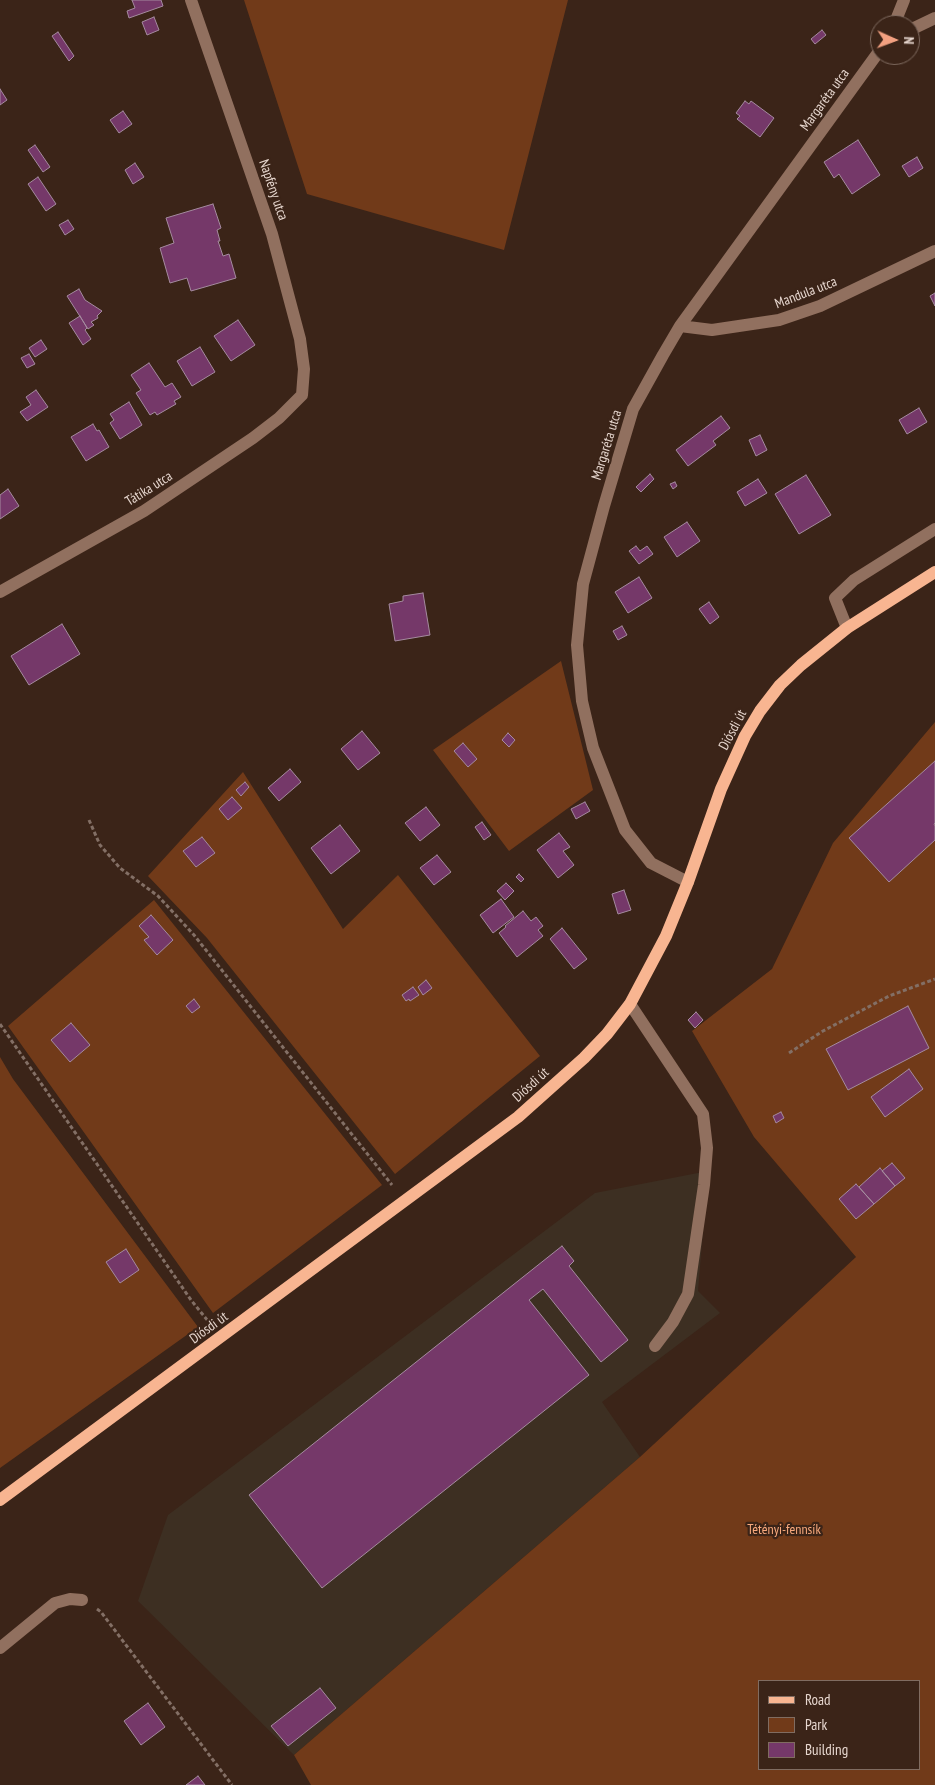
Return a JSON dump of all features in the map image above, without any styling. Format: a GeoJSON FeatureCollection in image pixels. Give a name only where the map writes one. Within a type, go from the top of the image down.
{"type":"FeatureCollection","features":[{"type":"Feature","properties":{"kind":"main road","name":"Diósdi út"},"geometry":{"type":"LineString","coordinates":[[0,1500],[518,1117],[584,1058],[607,1034],[630,1004],[666,936],[688,882],[721,789],[745,736],[760,711],[780,685],[801,665],[847,628],[935,572]]}},
{"type":"Feature","properties":{"kind":"street","name":"Napfény utca"},"geometry":{"type":"LineString","coordinates":[[191,0],[272,234],[300,339],[304,369],[302,395]]}},
{"type":"Feature","properties":{"kind":"street"},"geometry":{"type":"LineString","coordinates":[[898,15],[904,0]]}},
{"type":"Feature","properties":{"kind":"street"},"geometry":{"type":"LineString","coordinates":[[920,25],[935,18]]}},
{"type":"Feature","properties":{"kind":"street","name":"Margaréta utca"},"geometry":{"type":"LineString","coordinates":[[688,882],[651,862],[625,830],[593,748],[582,701],[578,645],[583,584],[633,409],[680,326],[870,64]]}},
{"type":"Feature","properties":{"kind":"street","name":"Mandula utca"},"geometry":{"type":"LineString","coordinates":[[680,326],[712,330],[779,320],[820,306],[935,251]]}},
{"type":"Feature","properties":{"kind":"street","name":"Tátika utca"},"geometry":{"type":"LineString","coordinates":[[0,592],[152,506],[253,438],[280,418],[302,395]]}},
{"type":"Feature","properties":{"kind":"street"},"geometry":{"type":"LineString","coordinates":[[847,628],[835,598],[854,580],[935,529]]}},
{"type":"Feature","properties":{"kind":"street"},"geometry":{"type":"LineString","coordinates":[[630,1004],[704,1114],[707,1148],[704,1185],[688,1294],[673,1322],[655,1346]]}},
{"type":"Feature","properties":{"kind":"street"},"geometry":{"type":"LineString","coordinates":[[0,1648],[55,1603],[70,1599],[82,1600]]}},
{"type":"Feature","properties":{"kind":"path"},"geometry":{"type":"LineString","coordinates":[[89,820],[100,845],[120,868],[158,896],[194,935],[405,1202]]}},
{"type":"Feature","properties":{"kind":"path"},"geometry":{"type":"LineString","coordinates":[[789,1053],[823,1031],[889,996],[935,979]]}},
{"type":"Feature","properties":{"kind":"path"},"geometry":{"type":"LineString","coordinates":[[0,1024],[191,1300],[222,1337]]}},
{"type":"Feature","properties":{"kind":"path"},"geometry":{"type":"LineString","coordinates":[[82,1600],[101,1612],[232,1785]]}},
{"type":"Feature","properties":{"kind":"shaded area"},"geometry":{"type":"Polygon","coordinates":[[[708,1171],[698,1291],[720,1313],[602,1402],[640,1457],[294,1755],[138,1601],[168,1515],[595,1193],[708,1171]]]}},
{"type":"Feature","properties":{"kind":"green space"},"geometry":{"type":"Polygon","coordinates":[[[244,0],[568,0],[504,250],[307,194],[244,0]]]}},
{"type":"Feature","properties":{"kind":"green space"},"geometry":{"type":"Polygon","coordinates":[[[561,661],[593,790],[509,851],[433,750],[561,661]]]}},
{"type":"Feature","properties":{"kind":"green space","name":"Tétényi-fennsík"},"geometry":{"type":"Polygon","coordinates":[[[935,722],[935,1785],[311,1785],[294,1755],[640,1457],[856,1257],[754,1137],[692,1031],[772,969],[833,843],[935,722]]]}},
{"type":"Feature","properties":{"kind":"green space"},"geometry":{"type":"Polygon","coordinates":[[[243,772],[343,929],[398,875],[540,1056],[395,1174],[207,938],[148,876],[243,772]]]}},
{"type":"Feature","properties":{"kind":"green space"},"geometry":{"type":"Polygon","coordinates":[[[154,900],[382,1185],[213,1313],[8,1026],[154,900]]]}},
{"type":"Feature","properties":{"kind":"green space"},"geometry":{"type":"Polygon","coordinates":[[[0,1057],[13,1079],[198,1327],[0,1468],[0,1057]]]}},
{"type":"Feature","properties":{"kind":"building"},"geometry":{"type":"Polygon","coordinates":[[[132,0],[161,0],[163,6],[129,18],[127,11],[135,8],[132,0]]]}},
{"type":"Feature","properties":{"kind":"building"},"geometry":{"type":"Polygon","coordinates":[[[154,17],[159,30],[147,35],[142,22],[154,17]]]}},
{"type":"Feature","properties":{"kind":"building"},"geometry":{"type":"Polygon","coordinates":[[[822,30],[826,35],[815,44],[811,39],[822,30]]]}},
{"type":"Feature","properties":{"kind":"building"},"geometry":{"type":"Polygon","coordinates":[[[58,32],[74,56],[69,61],[52,36],[58,32]]]}},
{"type":"Feature","properties":{"kind":"building"},"geometry":{"type":"Polygon","coordinates":[[[0,89],[7,100],[0,105],[0,89]]]}},
{"type":"Feature","properties":{"kind":"building"},"geometry":{"type":"Polygon","coordinates":[[[745,101],[749,104],[751,101],[774,118],[760,137],[737,119],[740,116],[736,113],[745,101]]]}},
{"type":"Feature","properties":{"kind":"building"},"geometry":{"type":"Polygon","coordinates":[[[123,111],[132,124],[119,133],[110,120],[123,111]]]}},
{"type":"Feature","properties":{"kind":"building"},"geometry":{"type":"Polygon","coordinates":[[[858,140],[880,175],[852,194],[839,174],[834,178],[824,162],[858,140]]]}},
{"type":"Feature","properties":{"kind":"building"},"geometry":{"type":"Polygon","coordinates":[[[35,145],[50,167],[43,172],[28,150],[35,145]]]}},
{"type":"Feature","properties":{"kind":"building"},"geometry":{"type":"Polygon","coordinates":[[[917,157],[923,168],[909,177],[902,166],[917,157]]]}},
{"type":"Feature","properties":{"kind":"building"},"geometry":{"type":"Polygon","coordinates":[[[135,163],[144,177],[133,184],[125,170],[135,163]]]}},
{"type":"Feature","properties":{"kind":"building"},"geometry":{"type":"Polygon","coordinates":[[[38,177],[56,204],[46,211],[28,184],[38,177]]]}},
{"type":"Feature","properties":{"kind":"building"},"geometry":{"type":"Polygon","coordinates":[[[213,204],[221,228],[217,230],[220,241],[218,241],[223,256],[229,254],[236,278],[191,291],[187,278],[170,283],[160,248],[174,243],[166,218],[213,204]]]}},
{"type":"Feature","properties":{"kind":"building"},"geometry":{"type":"Polygon","coordinates":[[[68,220],[74,229],[65,235],[59,225],[68,220]]]}},
{"type":"Feature","properties":{"kind":"building"},"geometry":{"type":"Polygon","coordinates":[[[79,289],[85,300],[102,311],[97,316],[98,318],[91,322],[94,325],[88,329],[67,296],[79,289]]]}},
{"type":"Feature","properties":{"kind":"building"},"geometry":{"type":"Polygon","coordinates":[[[935,293],[935,306],[930,296],[935,293]]]}},
{"type":"Feature","properties":{"kind":"building"},"geometry":{"type":"Polygon","coordinates":[[[80,316],[87,328],[85,330],[91,339],[83,345],[69,323],[80,316]]]}},
{"type":"Feature","properties":{"kind":"building"},"geometry":{"type":"Polygon","coordinates":[[[238,320],[255,345],[231,361],[214,336],[238,320]]]}},
{"type":"Feature","properties":{"kind":"building"},"geometry":{"type":"Polygon","coordinates":[[[41,340],[47,349],[35,357],[29,348],[41,340]]]}},
{"type":"Feature","properties":{"kind":"building"},"geometry":{"type":"Polygon","coordinates":[[[200,347],[215,372],[192,386],[177,361],[200,347]]]}},
{"type":"Feature","properties":{"kind":"building"},"geometry":{"type":"Polygon","coordinates":[[[29,354],[35,364],[27,368],[21,358],[29,354]]]}},
{"type":"Feature","properties":{"kind":"building"},"geometry":{"type":"Polygon","coordinates":[[[149,363],[165,387],[172,383],[181,397],[174,401],[176,404],[157,415],[155,412],[150,415],[136,393],[141,390],[131,375],[149,363]]]}},
{"type":"Feature","properties":{"kind":"building"},"geometry":{"type":"Polygon","coordinates":[[[36,390],[48,407],[27,421],[20,412],[31,405],[26,397],[36,390]]]}},
{"type":"Feature","properties":{"kind":"building"},"geometry":{"type":"Polygon","coordinates":[[[129,402],[142,425],[120,439],[110,423],[114,420],[110,414],[129,402]]]}},
{"type":"Feature","properties":{"kind":"building"},"geometry":{"type":"Polygon","coordinates":[[[919,408],[927,422],[907,434],[899,420],[919,408]]]}},
{"type":"Feature","properties":{"kind":"building"},"geometry":{"type":"Polygon","coordinates":[[[721,416],[730,428],[713,441],[716,445],[688,466],[676,450],[721,416]]]}},
{"type":"Feature","properties":{"kind":"building"},"geometry":{"type":"Polygon","coordinates":[[[93,424],[109,447],[86,461],[71,437],[93,424]]]}},
{"type":"Feature","properties":{"kind":"building"},"geometry":{"type":"Polygon","coordinates":[[[760,435],[767,450],[756,456],[749,440],[760,435]]]}},
{"type":"Feature","properties":{"kind":"building"},"geometry":{"type":"Polygon","coordinates":[[[650,474],[654,479],[641,492],[636,487],[650,474]]]}},
{"type":"Feature","properties":{"kind":"building"},"geometry":{"type":"Polygon","coordinates":[[[806,475],[831,515],[799,534],[775,494],[806,475]]]}},
{"type":"Feature","properties":{"kind":"building"},"geometry":{"type":"Polygon","coordinates":[[[758,479],[767,493],[745,506],[737,492],[758,479]]]}},
{"type":"Feature","properties":{"kind":"building"},"geometry":{"type":"Polygon","coordinates":[[[675,482],[677,486],[673,489],[670,484],[675,482]]]}},
{"type":"Feature","properties":{"kind":"building"},"geometry":{"type":"Polygon","coordinates":[[[8,489],[19,506],[0,519],[0,495],[8,489]]]}},
{"type":"Feature","properties":{"kind":"building"},"geometry":{"type":"Polygon","coordinates":[[[687,522],[700,541],[677,557],[664,537],[687,522]]]}},
{"type":"Feature","properties":{"kind":"building"},"geometry":{"type":"Polygon","coordinates":[[[636,546],[640,551],[647,546],[653,554],[639,564],[629,551],[636,546]]]}},
{"type":"Feature","properties":{"kind":"building"},"geometry":{"type":"Polygon","coordinates":[[[639,577],[652,598],[628,613],[615,592],[639,577]]]}},
{"type":"Feature","properties":{"kind":"building"},"geometry":{"type":"Polygon","coordinates":[[[423,593],[430,635],[395,641],[389,604],[403,601],[403,596],[423,593]]]}},
{"type":"Feature","properties":{"kind":"building"},"geometry":{"type":"Polygon","coordinates":[[[709,602],[719,617],[710,624],[699,609],[709,602]]]}},
{"type":"Feature","properties":{"kind":"building"},"geometry":{"type":"Polygon","coordinates":[[[62,624],[80,654],[29,685],[11,656],[62,624]]]}},
{"type":"Feature","properties":{"kind":"building"},"geometry":{"type":"Polygon","coordinates":[[[622,626],[627,635],[618,640],[613,631],[622,626]]]}},
{"type":"Feature","properties":{"kind":"building"},"geometry":{"type":"Polygon","coordinates":[[[362,731],[380,753],[358,770],[341,749],[362,731]]]}},
{"type":"Feature","properties":{"kind":"building"},"geometry":{"type":"Polygon","coordinates":[[[508,733],[515,740],[509,747],[502,740],[508,733]]]}},
{"type":"Feature","properties":{"kind":"building"},"geometry":{"type":"Polygon","coordinates":[[[463,743],[477,759],[468,767],[454,751],[463,743]]]}},
{"type":"Feature","properties":{"kind":"building"},"geometry":{"type":"Polygon","coordinates":[[[935,761],[935,840],[889,882],[849,838],[935,761]]]}},
{"type":"Feature","properties":{"kind":"building"},"geometry":{"type":"Polygon","coordinates":[[[290,769],[301,782],[279,801],[268,788],[290,769]]]}},
{"type":"Feature","properties":{"kind":"building"},"geometry":{"type":"Polygon","coordinates":[[[245,782],[249,787],[241,796],[236,790],[245,782]]]}},
{"type":"Feature","properties":{"kind":"building"},"geometry":{"type":"Polygon","coordinates":[[[232,797],[242,808],[228,820],[219,809],[232,797]]]}},
{"type":"Feature","properties":{"kind":"building"},"geometry":{"type":"Polygon","coordinates":[[[585,802],[590,811],[576,819],[571,809],[585,802]]]}},
{"type":"Feature","properties":{"kind":"building"},"geometry":{"type":"Polygon","coordinates":[[[426,807],[440,825],[420,841],[405,823],[426,807]]]}},
{"type":"Feature","properties":{"kind":"building"},"geometry":{"type":"Polygon","coordinates":[[[482,822],[491,835],[484,840],[475,827],[482,822]]]}},
{"type":"Feature","properties":{"kind":"building"},"geometry":{"type":"Polygon","coordinates":[[[340,825],[360,851],[331,874],[311,848],[340,825]]]}},
{"type":"Feature","properties":{"kind":"building"},"geometry":{"type":"Polygon","coordinates":[[[559,833],[570,847],[563,851],[574,865],[558,878],[537,850],[559,833]]]}},
{"type":"Feature","properties":{"kind":"building"},"geometry":{"type":"Polygon","coordinates":[[[202,837],[215,853],[196,867],[183,851],[202,837]]]}},
{"type":"Feature","properties":{"kind":"building"},"geometry":{"type":"Polygon","coordinates":[[[437,855],[451,872],[434,885],[420,868],[437,855]]]}},
{"type":"Feature","properties":{"kind":"building"},"geometry":{"type":"Polygon","coordinates":[[[519,874],[524,879],[521,882],[516,877],[519,874]]]}},
{"type":"Feature","properties":{"kind":"building"},"geometry":{"type":"Polygon","coordinates":[[[506,883],[514,891],[505,900],[497,891],[506,883]]]}},
{"type":"Feature","properties":{"kind":"building"},"geometry":{"type":"Polygon","coordinates":[[[624,890],[631,910],[618,914],[612,894],[624,890]]]}},
{"type":"Feature","properties":{"kind":"building"},"geometry":{"type":"Polygon","coordinates":[[[501,899],[514,917],[493,933],[480,915],[501,899]]]}},
{"type":"Feature","properties":{"kind":"building"},"geometry":{"type":"Polygon","coordinates":[[[523,911],[531,921],[536,917],[543,926],[538,930],[543,936],[517,957],[499,933],[523,911]]]}},
{"type":"Feature","properties":{"kind":"building"},"geometry":{"type":"Polygon","coordinates":[[[151,915],[173,940],[157,955],[144,940],[149,937],[139,926],[151,915]]]}},
{"type":"Feature","properties":{"kind":"building"},"geometry":{"type":"Polygon","coordinates":[[[562,928],[587,959],[574,969],[550,939],[562,928]]]}},
{"type":"Feature","properties":{"kind":"building"},"geometry":{"type":"Polygon","coordinates":[[[426,980],[432,988],[423,995],[418,987],[426,980]]]}},
{"type":"Feature","properties":{"kind":"building"},"geometry":{"type":"Polygon","coordinates":[[[413,987],[419,995],[410,1001],[409,999],[406,1001],[402,995],[413,987]]]}},
{"type":"Feature","properties":{"kind":"building"},"geometry":{"type":"Polygon","coordinates":[[[194,999],[200,1007],[192,1013],[186,1006],[194,999]]]}},
{"type":"Feature","properties":{"kind":"building"},"geometry":{"type":"Polygon","coordinates":[[[908,1006],[929,1048],[848,1090],[826,1049],[908,1006]]]}},
{"type":"Feature","properties":{"kind":"building"},"geometry":{"type":"Polygon","coordinates":[[[696,1012],[703,1020],[695,1028],[688,1020],[696,1012]]]}},
{"type":"Feature","properties":{"kind":"building"},"geometry":{"type":"Polygon","coordinates":[[[71,1023],[90,1045],[70,1062],[51,1040],[71,1023]]]}},
{"type":"Feature","properties":{"kind":"building"},"geometry":{"type":"Polygon","coordinates":[[[909,1069],[923,1089],[885,1117],[871,1097],[909,1069]]]}},
{"type":"Feature","properties":{"kind":"building"},"geometry":{"type":"Polygon","coordinates":[[[781,1112],[784,1118],[776,1123],[773,1116],[781,1112]]]}},
{"type":"Feature","properties":{"kind":"building"},"geometry":{"type":"Polygon","coordinates":[[[892,1163],[905,1178],[895,1186],[882,1171],[892,1163]]]}},
{"type":"Feature","properties":{"kind":"building"},"geometry":{"type":"Polygon","coordinates":[[[880,1168],[895,1186],[874,1204],[859,1187],[880,1168]]]}},
{"type":"Feature","properties":{"kind":"building"},"geometry":{"type":"Polygon","coordinates":[[[856,1184],[874,1204],[856,1219],[839,1199],[856,1184]]]}},
{"type":"Feature","properties":{"kind":"building"},"geometry":{"type":"Polygon","coordinates":[[[562,1246],[574,1261],[569,1266],[628,1340],[601,1362],[543,1289],[529,1300],[589,1375],[322,1588],[249,1495],[562,1246]]]}},
{"type":"Feature","properties":{"kind":"building"},"geometry":{"type":"Polygon","coordinates":[[[126,1249],[139,1270],[120,1283],[106,1262],[126,1249]]]}},
{"type":"Feature","properties":{"kind":"building"},"geometry":{"type":"Polygon","coordinates":[[[320,1688],[336,1708],[288,1746],[271,1726],[320,1688]]]}},
{"type":"Feature","properties":{"kind":"building"},"geometry":{"type":"Polygon","coordinates":[[[148,1703],[165,1727],[141,1745],[124,1721],[148,1703]]]}},
{"type":"Feature","properties":{"kind":"building"},"geometry":{"type":"Polygon","coordinates":[[[198,1776],[205,1785],[186,1785],[198,1776]]]}}]}
